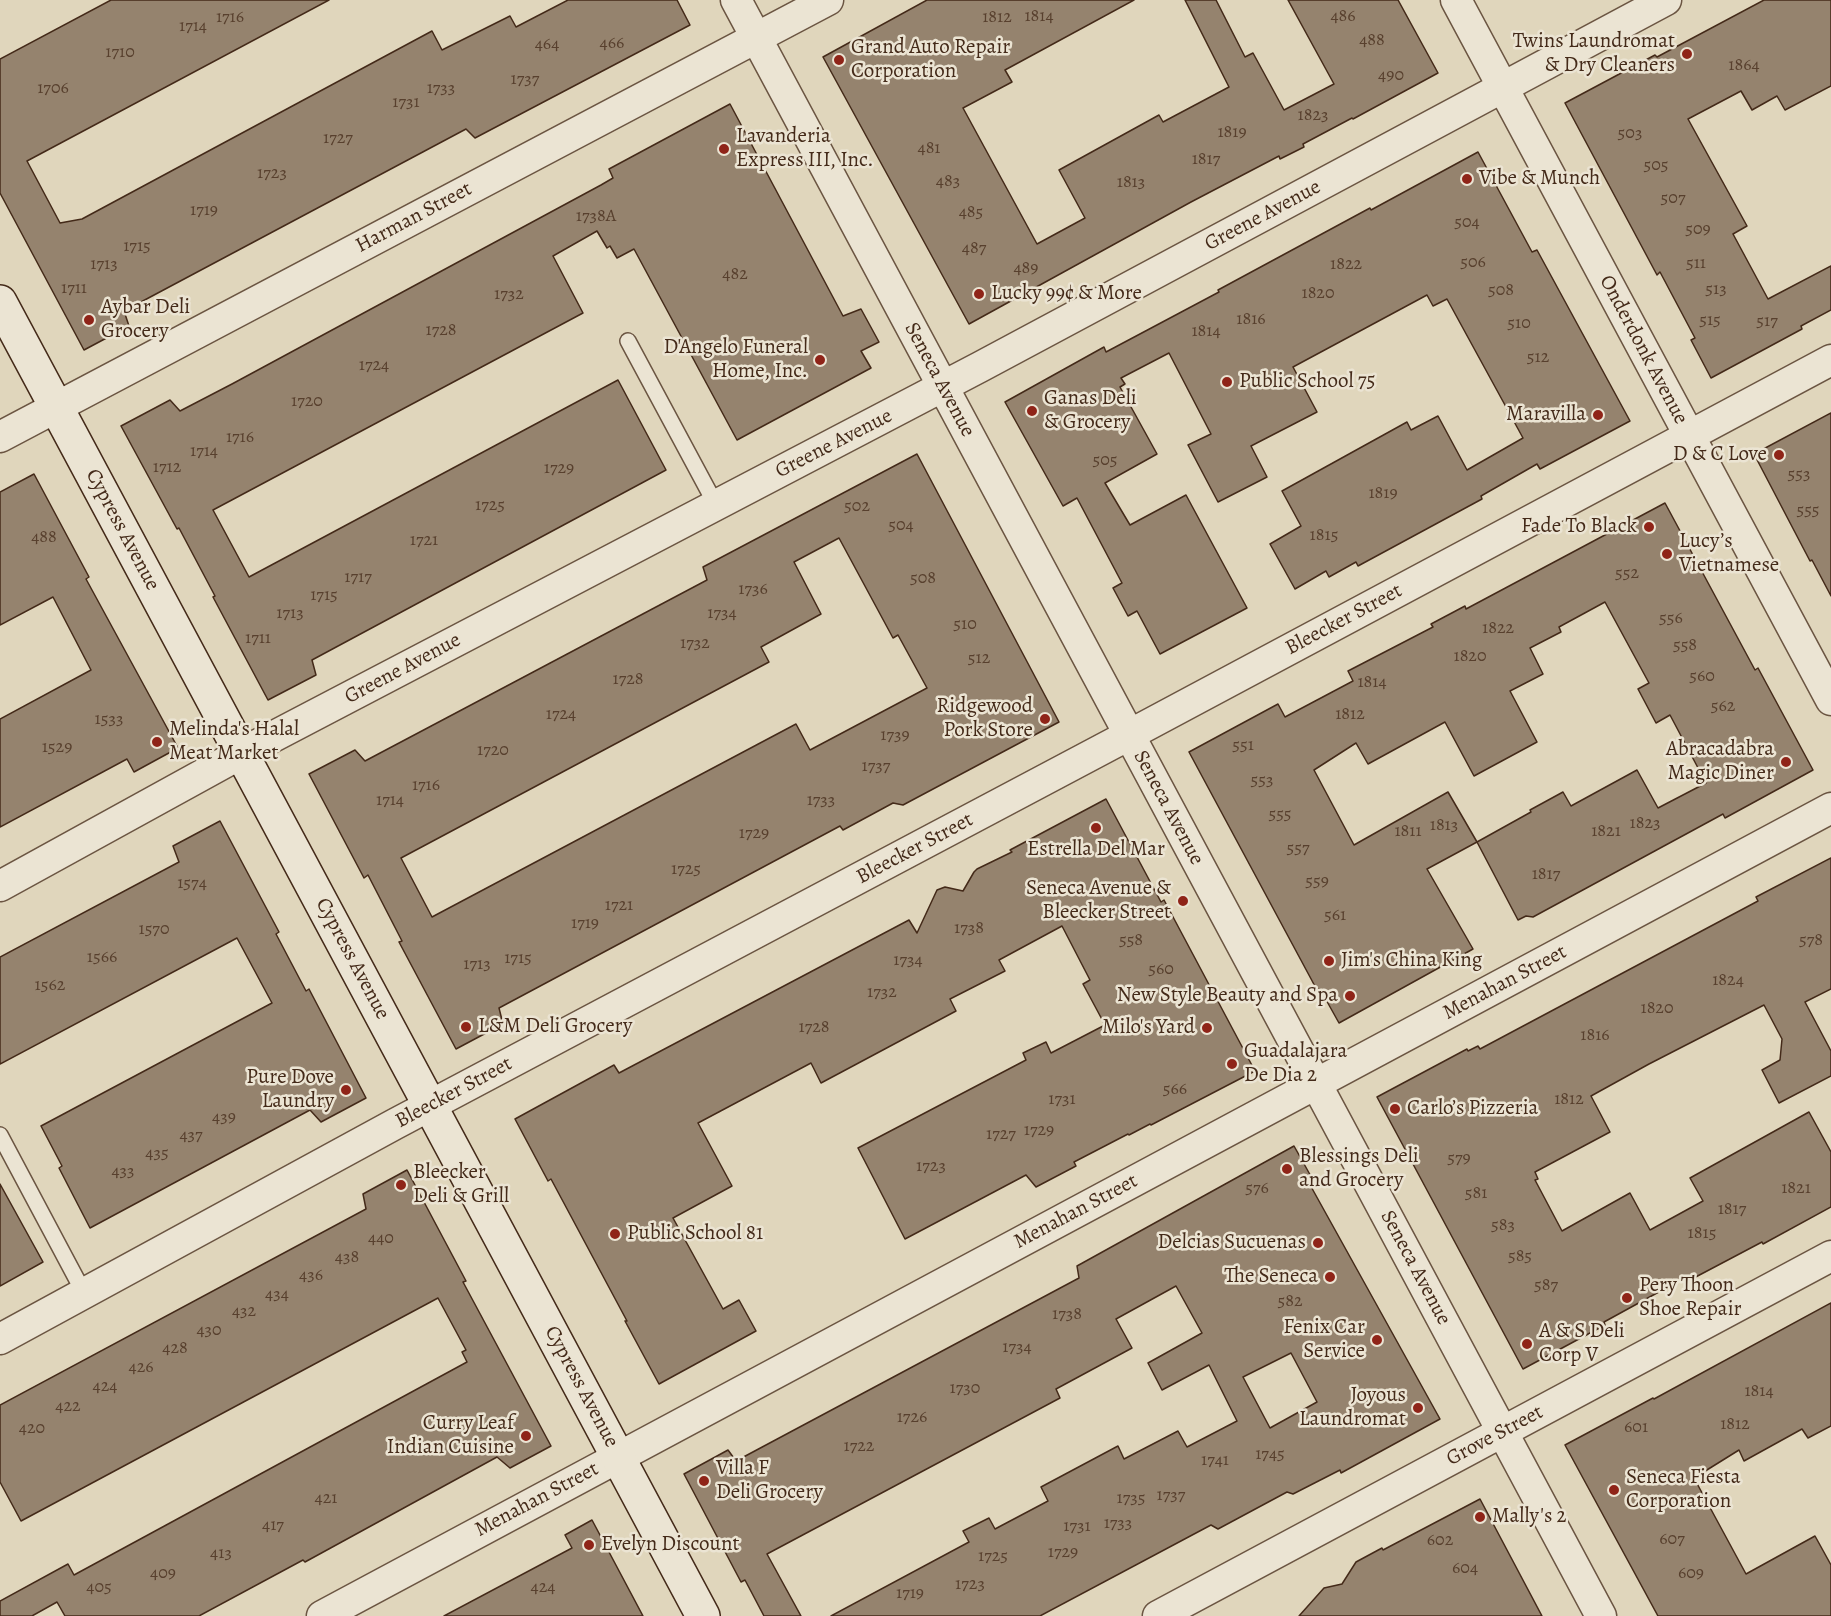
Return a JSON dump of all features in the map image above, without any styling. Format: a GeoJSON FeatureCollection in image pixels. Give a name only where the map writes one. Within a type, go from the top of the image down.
{"type":"FeatureCollection","features":[{"type":"Feature","properties":{"kind":"main road","name":"Cypress Avenue"},"geometry":{"type":"LineString","coordinates":[[0,302],[703,1616]]}},
{"type":"Feature","properties":{"kind":"street","name":"Seneca Avenue"},"geometry":{"type":"LineString","coordinates":[[736,0],[1601,1616]]}},
{"type":"Feature","properties":{"kind":"street","name":"Harman Street"},"geometry":{"type":"LineString","coordinates":[[0,437],[828,0]]}},
{"type":"Feature","properties":{"kind":"street","name":"Onderdonk Avenue"},"geometry":{"type":"LineString","coordinates":[[1456,0],[1831,700]]}},
{"type":"Feature","properties":{"kind":"street","name":"Greene Avenue"},"geometry":{"type":"LineString","coordinates":[[0,886],[242,753],[943,387],[1666,0]]}},
{"type":"Feature","properties":{"kind":"street","name":"Bleecker Street"},"geometry":{"type":"LineString","coordinates":[[0,1339],[430,1106],[1831,360]]}},
{"type":"Feature","properties":{"kind":"street","name":"Menahan Street"},"geometry":{"type":"LineString","coordinates":[[322,1616],[1831,808]]}},
{"type":"Feature","properties":{"kind":"street","name":"Grove Street"},"geometry":{"type":"LineString","coordinates":[[1158,1616],[1831,1256]]}},
{"type":"Feature","properties":{"kind":"lane"},"geometry":{"type":"LineString","coordinates":[[628,341],[717,505]]}},
{"type":"Feature","properties":{"kind":"lane"},"geometry":{"type":"LineString","coordinates":[[0,1135],[84,1293]]}},
{"type":"Feature","properties":{"kind":"building"},"geometry":{"type":"Polygon","coordinates":[[[111,0],[329,0],[27,161],[60,223],[82,219],[432,31],[442,50],[510,16],[516,27],[568,0],[677,0],[690,25],[475,138],[466,129],[124,311],[129,326],[84,350],[0,193],[0,59],[111,0]]]}},
{"type":"Feature","properties":{"kind":"building"},"geometry":{"type":"Polygon","coordinates":[[[927,0],[1134,0],[1005,70],[1012,82],[963,108],[1037,244],[1085,218],[1059,170],[1159,115],[1163,122],[1229,87],[1185,0],[1216,0],[1245,57],[1253,53],[1284,110],[1334,84],[1288,0],[1398,0],[1438,73],[1303,144],[1304,147],[1280,159],[1279,156],[1191,202],[969,324],[823,57],[927,0]]]}},
{"type":"Feature","properties":{"kind":"building"},"geometry":{"type":"Polygon","coordinates":[[[1764,0],[1831,0],[1831,86],[1785,110],[1777,96],[1752,110],[1741,91],[1688,119],[1747,226],[1733,234],[1768,299],[1831,266],[1831,310],[1801,326],[1802,329],[1711,378],[1691,340],[1695,338],[1660,272],[1657,275],[1565,103],[1764,0]]]}},
{"type":"Feature","properties":{"kind":"building"},"geometry":{"type":"Polygon","coordinates":[[[730,104],[843,316],[861,309],[879,342],[861,351],[871,368],[737,440],[634,249],[617,258],[610,246],[607,248],[597,231],[553,256],[583,313],[213,510],[249,577],[618,380],[666,470],[312,660],[316,675],[268,700],[179,528],[177,529],[121,426],[170,400],[180,411],[232,384],[601,185],[613,178],[609,169],[730,104]]]}},
{"type":"Feature","properties":{"kind":"building"},"geometry":{"type":"Polygon","coordinates":[[[1478,152],[1532,252],[1537,250],[1630,421],[1540,469],[1537,464],[1481,496],[1482,499],[1358,566],[1356,562],[1329,577],[1326,571],[1295,589],[1270,544],[1301,526],[1282,491],[1407,422],[1411,430],[1438,416],[1467,470],[1523,438],[1447,299],[1433,306],[1427,295],[1293,367],[1317,412],[1251,446],[1267,477],[1218,502],[1188,445],[1211,434],[1169,353],[1121,378],[1125,384],[1120,387],[1157,454],[1105,483],[1130,525],[1186,495],[1247,608],[1160,654],[1137,611],[1128,616],[1113,588],[1122,583],[1077,498],[1063,506],[1005,402],[1104,347],[1106,352],[1370,208],[1371,210],[1478,152]]]}},
{"type":"Feature","properties":{"kind":"building"},"geometry":{"type":"Polygon","coordinates":[[[1831,413],[1831,596],[1754,454],[1831,413]]]}},
{"type":"Feature","properties":{"kind":"building"},"geometry":{"type":"Polygon","coordinates":[[[917,454],[1059,722],[903,805],[893,803],[843,830],[840,826],[499,1008],[503,1024],[456,1049],[399,942],[402,941],[368,875],[364,878],[309,774],[355,750],[365,761],[707,580],[703,567],[917,454]],[[839,538],[794,562],[821,614],[761,647],[769,662],[401,858],[432,917],[796,724],[810,750],[927,688],[898,635],[893,638],[839,538]]]}},
{"type":"Feature","properties":{"kind":"building"},"geometry":{"type":"Polygon","coordinates":[[[34,474],[89,577],[86,579],[178,748],[134,772],[127,759],[0,827],[0,719],[91,670],[53,597],[0,625],[0,492],[34,474]]]}},
{"type":"Feature","properties":{"kind":"building"},"geometry":{"type":"Polygon","coordinates":[[[1665,503],[1755,670],[1758,668],[1813,770],[1725,818],[1723,814],[1533,917],[1526,916],[1518,920],[1477,842],[1427,869],[1473,949],[1339,1023],[1320,989],[1317,990],[1189,752],[1278,704],[1285,717],[1353,681],[1348,671],[1433,627],[1431,624],[1465,606],[1466,609],[1665,503]],[[1605,602],[1559,627],[1561,632],[1530,648],[1543,674],[1510,691],[1537,742],[1474,776],[1445,722],[1368,764],[1356,743],[1314,770],[1354,845],[1448,792],[1477,842],[1563,792],[1571,806],[1637,770],[1658,808],[1706,783],[1670,715],[1656,723],[1638,689],[1649,683],[1605,602]]]}},
{"type":"Feature","properties":{"kind":"building"},"geometry":{"type":"Polygon","coordinates":[[[1106,799],[1161,902],[1164,900],[1255,1071],[1074,1162],[1076,1166],[1036,1187],[1026,1175],[905,1239],[858,1148],[1026,1060],[1023,1053],[1046,1042],[1051,1053],[1105,1025],[1083,984],[1090,980],[1062,926],[999,960],[1005,971],[950,999],[956,1011],[821,1083],[811,1063],[698,1123],[732,1186],[673,1218],[723,1309],[739,1300],[756,1331],[659,1384],[551,1179],[548,1181],[515,1119],[614,1065],[619,1073],[909,920],[917,933],[937,890],[945,887],[963,891],[977,869],[1106,799]]]}},
{"type":"Feature","properties":{"kind":"building"},"geometry":{"type":"Polygon","coordinates":[[[220,821],[279,932],[276,934],[306,991],[309,989],[366,1098],[321,1122],[310,1110],[90,1228],[59,1168],[62,1166],[41,1126],[272,1003],[237,938],[0,1064],[0,957],[179,862],[173,846],[220,821]]]}},
{"type":"Feature","properties":{"kind":"building"},"geometry":{"type":"Polygon","coordinates":[[[1831,858],[1831,989],[1805,1002],[1831,1051],[1831,1076],[1779,1103],[1762,1070],[1780,1060],[1782,1039],[1764,1005],[1591,1096],[1610,1132],[1535,1172],[1538,1179],[1535,1180],[1562,1231],[1630,1193],[1650,1230],[1703,1201],[1690,1178],[1809,1112],[1831,1152],[1831,1207],[1690,1280],[1688,1276],[1604,1322],[1605,1325],[1523,1369],[1377,1097],[1467,1049],[1468,1051],[1478,1046],[1480,1049],[1758,901],[1756,897],[1831,858]]]}},
{"type":"Feature","properties":{"kind":"building"},"geometry":{"type":"Polygon","coordinates":[[[1294,1146],[1313,1180],[1309,1183],[1440,1419],[1341,1473],[1340,1470],[1293,1494],[1287,1492],[1218,1529],[1211,1525],[1040,1616],[831,1616],[969,1542],[963,1531],[989,1518],[995,1529],[1048,1501],[1041,1487],[1118,1446],[1124,1459],[1178,1431],[1187,1447],[1237,1421],[1209,1365],[1162,1390],[1148,1363],[1202,1333],[1176,1286],[1116,1319],[1132,1348],[1056,1389],[1060,1398],[767,1554],[801,1616],[764,1616],[745,1580],[741,1582],[684,1474],[728,1450],[736,1461],[1079,1278],[1077,1266],[1294,1146]],[[1291,1353],[1243,1377],[1270,1428],[1317,1402],[1291,1353]]]}},
{"type":"Feature","properties":{"kind":"building"},"geometry":{"type":"Polygon","coordinates":[[[407,1170],[466,1281],[463,1282],[551,1446],[510,1468],[497,1457],[305,1562],[303,1560],[199,1616],[65,1616],[57,1602],[32,1616],[0,1616],[0,1601],[68,1564],[74,1575],[467,1362],[462,1352],[466,1350],[438,1298],[21,1521],[0,1482],[0,1405],[366,1209],[363,1194],[407,1170]]]}},
{"type":"Feature","properties":{"kind":"building"},"geometry":{"type":"Polygon","coordinates":[[[0,1184],[43,1262],[0,1286],[0,1184]]]}},
{"type":"Feature","properties":{"kind":"building"},"geometry":{"type":"Polygon","coordinates":[[[1831,1303],[1831,1426],[1808,1438],[1802,1429],[1744,1461],[1739,1450],[1694,1478],[1746,1574],[1815,1536],[1831,1565],[1831,1616],[1658,1616],[1565,1445],[1831,1303]]]}},
{"type":"Feature","properties":{"kind":"building"},"geometry":{"type":"Polygon","coordinates":[[[1480,1499],[1542,1616],[1299,1616],[1324,1588],[1342,1584],[1356,1562],[1480,1499]]]}},
{"type":"Feature","properties":{"kind":"building"},"geometry":{"type":"Polygon","coordinates":[[[592,1520],[643,1616],[444,1616],[572,1548],[565,1535],[592,1520]]]}},
{"type":"Feature","properties":{"kind":"place","name":"Twins Laundromat & Dry Cleaners"},"geometry":{"type":"Point","coordinates":[1687,54]}},
{"type":"Feature","properties":{"kind":"place","name":"Grand Auto Repair Corporation"},"geometry":{"type":"Point","coordinates":[839,60]}},
{"type":"Feature","properties":{"kind":"place","name":"Lavanderia Express III, Inc."},"geometry":{"type":"Point","coordinates":[724,149]}},
{"type":"Feature","properties":{"kind":"place","name":"Vibe & Munch"},"geometry":{"type":"Point","coordinates":[1467,179]}},
{"type":"Feature","properties":{"kind":"place","name":"Lucky 99¢ & More"},"geometry":{"type":"Point","coordinates":[979,294]}},
{"type":"Feature","properties":{"kind":"place","name":"Aybar Deli Grocery"},"geometry":{"type":"Point","coordinates":[89,320]}},
{"type":"Feature","properties":{"kind":"place","name":"D'Angelo Funeral Home, Inc."},"geometry":{"type":"Point","coordinates":[820,360]}},
{"type":"Feature","properties":{"kind":"place","name":"Public School 75"},"geometry":{"type":"Point","coordinates":[1227,382]}},
{"type":"Feature","properties":{"kind":"place","name":"Ganas Deli & Grocery"},"geometry":{"type":"Point","coordinates":[1032,411]}},
{"type":"Feature","properties":{"kind":"place","name":"Maravilla"},"geometry":{"type":"Point","coordinates":[1598,415]}},
{"type":"Feature","properties":{"kind":"place","name":"D & C Love"},"geometry":{"type":"Point","coordinates":[1779,455]}},
{"type":"Feature","properties":{"kind":"place","name":"Fade To Black"},"geometry":{"type":"Point","coordinates":[1649,527]}},
{"type":"Feature","properties":{"kind":"place","name":"Lucy’s Vietnamese"},"geometry":{"type":"Point","coordinates":[1667,554]}},
{"type":"Feature","properties":{"kind":"place","name":"Ridgewood Pork Store"},"geometry":{"type":"Point","coordinates":[1045,719]}},
{"type":"Feature","properties":{"kind":"place","name":"Melinda's Halal Meat Market"},"geometry":{"type":"Point","coordinates":[157,742]}},
{"type":"Feature","properties":{"kind":"place","name":"Abracadabra Magic Diner"},"geometry":{"type":"Point","coordinates":[1786,762]}},
{"type":"Feature","properties":{"kind":"place","name":"Estrella Del Mar"},"geometry":{"type":"Point","coordinates":[1096,828]}},
{"type":"Feature","properties":{"kind":"place","name":"Seneca Avenue & Bleecker Street"},"geometry":{"type":"Point","coordinates":[1183,901]}},
{"type":"Feature","properties":{"kind":"place","name":"Jim's China King"},"geometry":{"type":"Point","coordinates":[1329,961]}},
{"type":"Feature","properties":{"kind":"place","name":"New Style Beauty and Spa"},"geometry":{"type":"Point","coordinates":[1350,996]}},
{"type":"Feature","properties":{"kind":"place","name":"L&M Deli Grocery"},"geometry":{"type":"Point","coordinates":[466,1027]}},
{"type":"Feature","properties":{"kind":"place","name":"Milo's Yard"},"geometry":{"type":"Point","coordinates":[1207,1028]}},
{"type":"Feature","properties":{"kind":"place","name":"Guadalajara De Dia 2"},"geometry":{"type":"Point","coordinates":[1232,1064]}},
{"type":"Feature","properties":{"kind":"place","name":"Pure Dove Laundry"},"geometry":{"type":"Point","coordinates":[346,1090]}},
{"type":"Feature","properties":{"kind":"place","name":"Carlo’s Pizzeria"},"geometry":{"type":"Point","coordinates":[1395,1109]}},
{"type":"Feature","properties":{"kind":"place","name":"Blessings Deli and Grocery"},"geometry":{"type":"Point","coordinates":[1287,1169]}},
{"type":"Feature","properties":{"kind":"place","name":"Bleecker Deli & Grill"},"geometry":{"type":"Point","coordinates":[401,1185]}},
{"type":"Feature","properties":{"kind":"place","name":"Public School 81"},"geometry":{"type":"Point","coordinates":[615,1234]}},
{"type":"Feature","properties":{"kind":"place","name":"Delcias Sucuenas"},"geometry":{"type":"Point","coordinates":[1318,1243]}},
{"type":"Feature","properties":{"kind":"place","name":"The Seneca"},"geometry":{"type":"Point","coordinates":[1330,1277]}},
{"type":"Feature","properties":{"kind":"place","name":"Pery Thoon Shoe Repair"},"geometry":{"type":"Point","coordinates":[1627,1298]}},
{"type":"Feature","properties":{"kind":"place","name":"Fenix Car Service"},"geometry":{"type":"Point","coordinates":[1377,1340]}},
{"type":"Feature","properties":{"kind":"place","name":"A & S Deli Corp V"},"geometry":{"type":"Point","coordinates":[1527,1344]}},
{"type":"Feature","properties":{"kind":"place","name":"Joyous Laundromat"},"geometry":{"type":"Point","coordinates":[1418,1408]}},
{"type":"Feature","properties":{"kind":"place","name":"Curry Leaf Indian Cuisine"},"geometry":{"type":"Point","coordinates":[526,1436]}},
{"type":"Feature","properties":{"kind":"place","name":"Villa F Deli Grocery"},"geometry":{"type":"Point","coordinates":[704,1481]}},
{"type":"Feature","properties":{"kind":"place","name":"Seneca Fiesta Corporation"},"geometry":{"type":"Point","coordinates":[1614,1490]}},
{"type":"Feature","properties":{"kind":"place","name":"Mally's 2"},"geometry":{"type":"Point","coordinates":[1480,1517]}},
{"type":"Feature","properties":{"kind":"place","name":"Evelyn Discount"},"geometry":{"type":"Point","coordinates":[589,1545]}}]}
